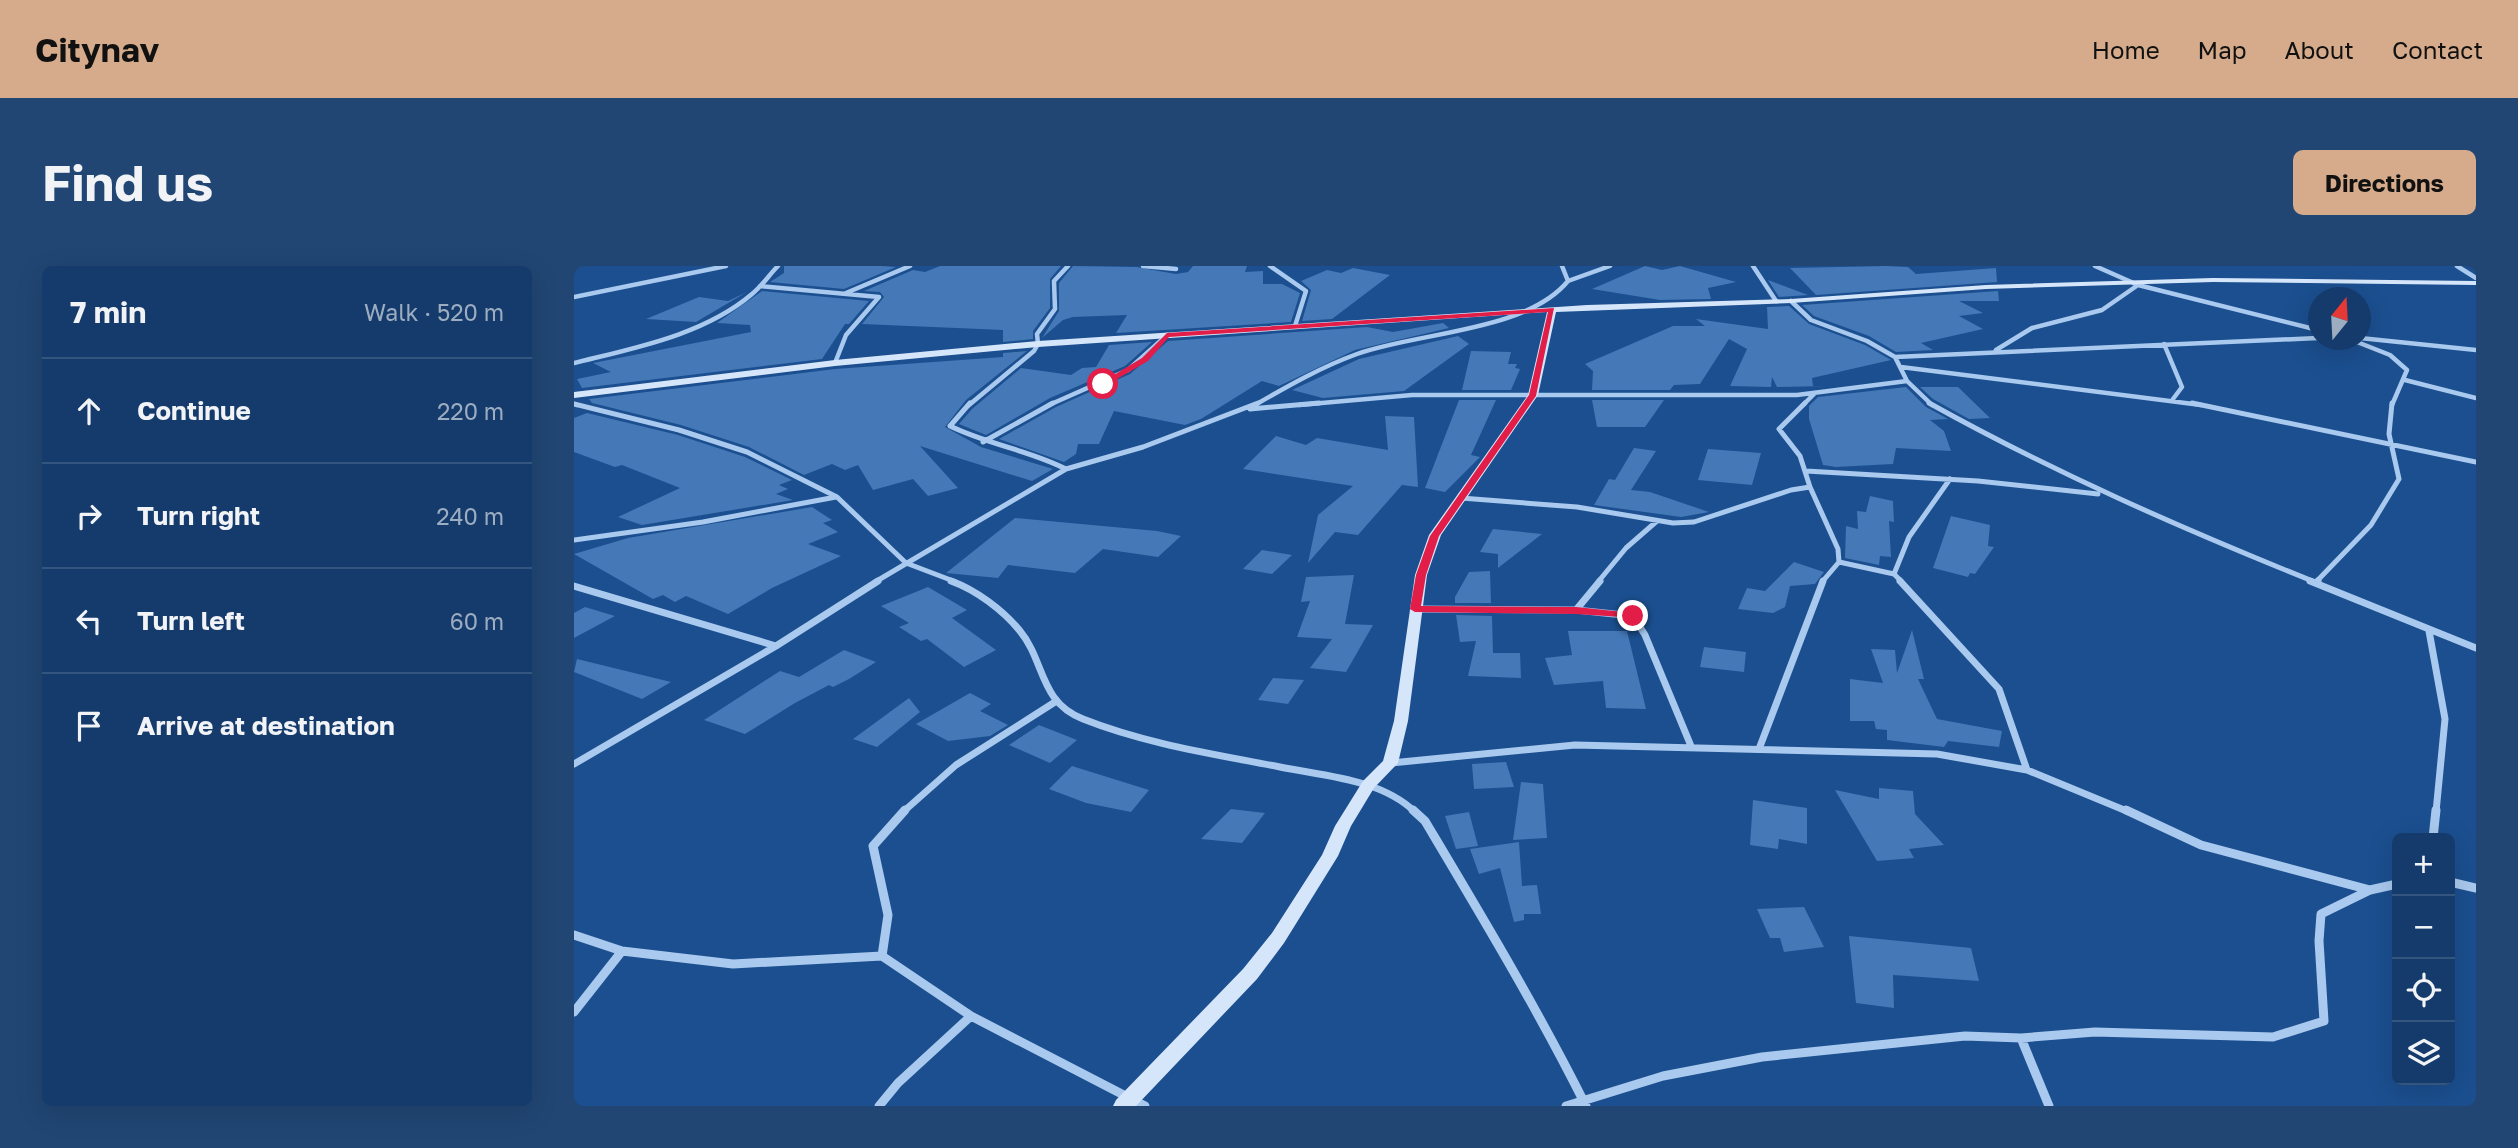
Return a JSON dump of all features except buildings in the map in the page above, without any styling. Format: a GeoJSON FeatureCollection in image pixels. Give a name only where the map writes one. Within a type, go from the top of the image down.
{"type":"FeatureCollection","features":[{"type":"Feature","properties":{"kind":"street"},"geometry":{"type":"LineString","coordinates":[[574,297],[726,266]]}},
{"type":"Feature","properties":{"kind":"street"},"geometry":{"type":"LineString","coordinates":[[574,363],[677,334],[720,315],[751,296],[778,266]]}},
{"type":"Feature","properties":{"kind":"street"},"geometry":{"type":"LineString","coordinates":[[842,294],[910,266]]}},
{"type":"Feature","properties":{"kind":"street"},"geometry":{"type":"LineString","coordinates":[[1066,469],[1045,458],[983,442],[950,426],[972,401],[1034,351],[1038,344],[1037,334],[1055,309],[1054,281],[1068,266]]}},
{"type":"Feature","properties":{"kind":"street"},"geometry":{"type":"LineString","coordinates":[[1143,266],[1176,270]]}},
{"type":"Feature","properties":{"kind":"street"},"geometry":{"type":"LineString","coordinates":[[1270,266],[1306,291],[1295,327]]}},
{"type":"Feature","properties":{"kind":"street"},"geometry":{"type":"LineString","coordinates":[[1562,266],[1568,281]]}},
{"type":"Feature","properties":{"kind":"street"},"geometry":{"type":"LineString","coordinates":[[574,764],[776,646],[906,563],[1066,469],[1143,447],[1246,410],[1297,381],[1358,354],[1529,312],[1559,292],[1568,281],[1609,266]]}},
{"type":"Feature","properties":{"kind":"street"},"geometry":{"type":"LineString","coordinates":[[1754,266],[1776,302]]}},
{"type":"Feature","properties":{"kind":"street"},"geometry":{"type":"LineString","coordinates":[[2095,266],[2135,284],[2308,327]]}},
{"type":"Feature","properties":{"kind":"street"},"geometry":{"type":"LineString","coordinates":[[2457,266],[2476,281]]}},
{"type":"Feature","properties":{"kind":"street"},"geometry":{"type":"LineString","coordinates":[[574,395],[835,363],[1038,344],[1552,310],[1776,302],[1986,287],[2213,280],[2476,281]]}},
{"type":"Feature","properties":{"kind":"street"},"geometry":{"type":"LineString","coordinates":[[1996,351],[2012,336],[2033,326],[2099,312],[2135,284]]}},
{"type":"Feature","properties":{"kind":"street"},"geometry":{"type":"LineString","coordinates":[[760,286],[865,295],[879,299],[846,335],[835,363]]}},
{"type":"Feature","properties":{"kind":"street"},"geometry":{"type":"LineString","coordinates":[[1791,301],[1811,320],[1867,341],[1895,357],[2308,338]]}},
{"type":"Feature","properties":{"kind":"street"},"geometry":{"type":"LineString","coordinates":[[1127,1102],[1250,974],[1278,938],[1330,856],[1343,826],[1368,785],[1390,763],[1401,721],[1421,575],[1435,536],[1532,396],[1552,310]]}},
{"type":"Feature","properties":{"kind":"street"},"geometry":{"type":"LineString","coordinates":[[983,442],[1052,403],[1103,384],[1134,368],[1167,335]]}},
{"type":"Feature","properties":{"kind":"street"},"geometry":{"type":"LineString","coordinates":[[2371,339],[2476,350]]}},
{"type":"Feature","properties":{"kind":"street"},"geometry":{"type":"LineString","coordinates":[[2164,344],[2182,387],[2173,399]]}},
{"type":"Feature","properties":{"kind":"street"},"geometry":{"type":"LineString","coordinates":[[2316,583],[2371,525],[2399,479],[2388,432],[2396,391],[2405,380],[2407,370],[2404,364],[2371,349]]}},
{"type":"Feature","properties":{"kind":"street"},"geometry":{"type":"LineString","coordinates":[[1895,357],[1907,381],[1942,412],[2107,496],[2429,631],[2476,648]]}},
{"type":"Feature","properties":{"kind":"street"},"geometry":{"type":"LineString","coordinates":[[1900,367],[2173,399],[2476,462]]}},
{"type":"Feature","properties":{"kind":"street"},"geometry":{"type":"LineString","coordinates":[[2405,380],[2476,398]]}},
{"type":"Feature","properties":{"kind":"street"},"geometry":{"type":"LineString","coordinates":[[1246,410],[1412,395],[1717,396],[1815,393],[1907,381]]}},
{"type":"Feature","properties":{"kind":"street"},"geometry":{"type":"LineString","coordinates":[[1759,749],[1824,577],[1839,562],[1838,549],[1810,487],[1801,456],[1779,429],[1815,393]]}},
{"type":"Feature","properties":{"kind":"street"},"geometry":{"type":"LineString","coordinates":[[574,404],[679,430],[747,452],[837,496],[906,563],[967,587],[1012,623],[1027,642],[1055,702],[1080,718],[1143,738],[1368,785],[1404,801],[1425,821],[1510,964],[1585,1104]]}},
{"type":"Feature","properties":{"kind":"street"},"geometry":{"type":"LineString","coordinates":[[1806,471],[1950,479],[2107,496]]}},
{"type":"Feature","properties":{"kind":"street"},"geometry":{"type":"LineString","coordinates":[[1894,573],[1896,563],[1908,542],[1950,479]]}},
{"type":"Feature","properties":{"kind":"street"},"geometry":{"type":"LineString","coordinates":[[1461,498],[1577,507],[1657,521],[1694,522],[1721,516],[1791,490],[1810,487]]}},
{"type":"Feature","properties":{"kind":"street"},"geometry":{"type":"LineString","coordinates":[[574,540],[703,522],[837,496]]}},
{"type":"Feature","properties":{"kind":"street"},"geometry":{"type":"LineString","coordinates":[[1576,610],[1626,548],[1657,521]]}},
{"type":"Feature","properties":{"kind":"street"},"geometry":{"type":"LineString","coordinates":[[1839,562],[1894,573],[1999,689],[2027,770]]}},
{"type":"Feature","properties":{"kind":"street"},"geometry":{"type":"LineString","coordinates":[[574,586],[776,646]]}},
{"type":"Feature","properties":{"kind":"street"},"geometry":{"type":"LineString","coordinates":[[1415,609],[1576,610],[1633,616],[1645,635],[1691,746]]}},
{"type":"Feature","properties":{"kind":"street"},"geometry":{"type":"LineString","coordinates":[[2429,631],[2445,719],[2434,833]]}},
{"type":"Feature","properties":{"kind":"street"},"geometry":{"type":"LineString","coordinates":[[882,956],[888,915],[873,846],[890,824],[941,775],[980,747],[1055,702]]}},
{"type":"Feature","properties":{"kind":"street"},"geometry":{"type":"LineString","coordinates":[[1390,763],[1575,745],[1937,754],[2027,770],[2094,795],[2201,845],[2370,890]]}},
{"type":"Feature","properties":{"kind":"street"},"geometry":{"type":"LineString","coordinates":[[2455,883],[2476,888]]}},
{"type":"Feature","properties":{"kind":"street"},"geometry":{"type":"LineString","coordinates":[[1566,1106],[1585,1104],[1663,1076],[1762,1057],[1965,1035],[2021,1038],[2095,1032],[2273,1037],[2324,1021],[2325,998],[2317,940],[2321,914],[2370,890],[2392,885]]}},
{"type":"Feature","properties":{"kind":"street"},"geometry":{"type":"LineString","coordinates":[[574,934],[622,951],[733,964],[882,956],[971,1016],[1127,1102],[1145,1106]]}},
{"type":"Feature","properties":{"kind":"street"},"geometry":{"type":"LineString","coordinates":[[574,1012],[622,951]]}},
{"type":"Feature","properties":{"kind":"street"},"geometry":{"type":"LineString","coordinates":[[880,1106],[898,1083],[971,1016]]}},
{"type":"Feature","properties":{"kind":"street"},"geometry":{"type":"LineString","coordinates":[[2021,1038],[2049,1106]]}},
{"type":"Feature","properties":{"kind":"route"},"geometry":{"type":"LineString","coordinates":[[1103,384],[1145,360],[1167,335],[1552,310],[1549,333],[1532,396],[1435,536],[1421,575],[1415,609],[1576,610],[1633,616]]}}]}
